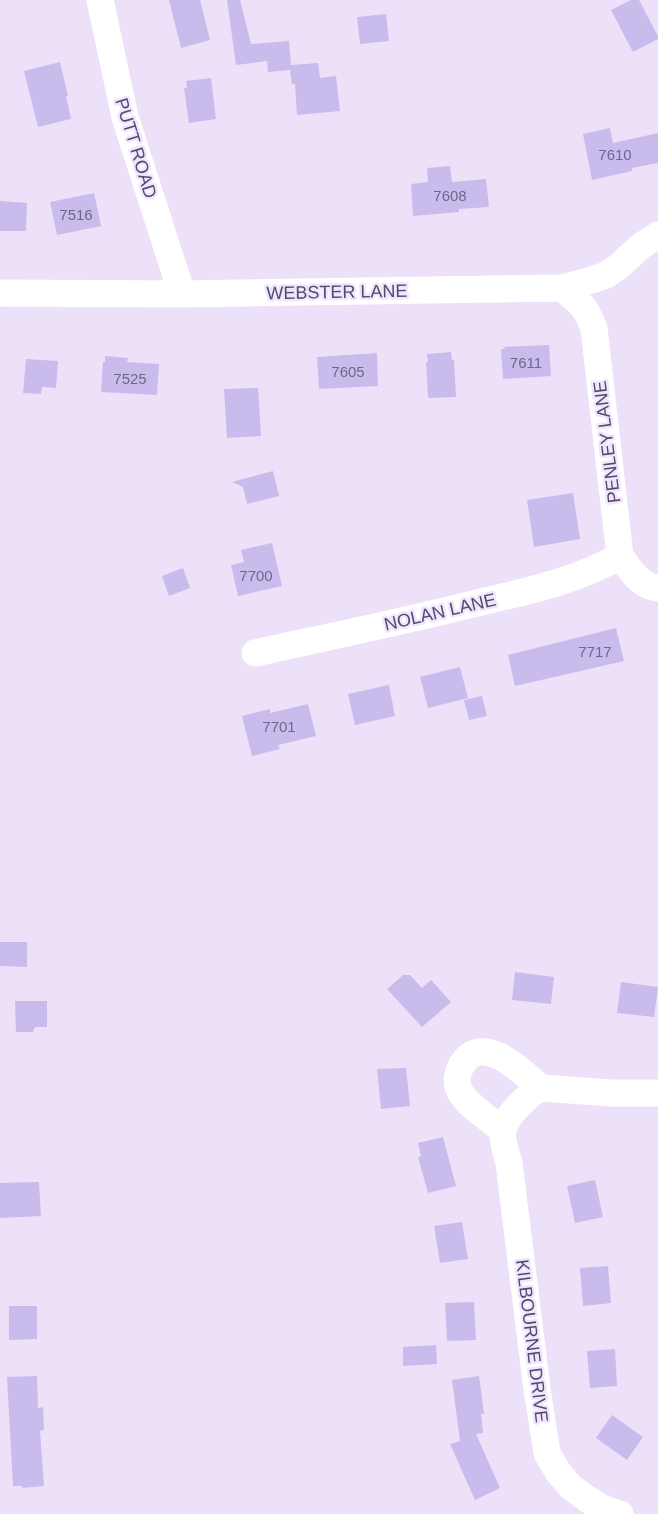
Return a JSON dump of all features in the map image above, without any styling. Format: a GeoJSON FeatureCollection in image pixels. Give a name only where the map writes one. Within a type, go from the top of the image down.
{"type":"FeatureCollection","features":[{"type":"Feature","properties":{"kind":"street","name":"PUTT ROAD"},"geometry":{"type":"LineString","coordinates":[[100,0],[125,117],[182,294]]}},
{"type":"Feature","properties":{"kind":"street","name":"WEBSTER LANE"},"geometry":{"type":"LineString","coordinates":[[0,293],[182,294],[562,288],[606,275],[658,235]]}},
{"type":"Feature","properties":{"kind":"street","name":"PENLEY LANE"},"geometry":{"type":"LineString","coordinates":[[562,288],[588,312],[594,329],[620,556]]}},
{"type":"Feature","properties":{"kind":"street"},"geometry":{"type":"LineString","coordinates":[[620,556],[645,584],[658,588]]}},
{"type":"Feature","properties":{"kind":"street","name":"NOLAN LANE"},"geometry":{"type":"LineString","coordinates":[[255,653],[397,623],[503,597],[589,572],[620,556]]}},
{"type":"Feature","properties":{"kind":"street"},"geometry":{"type":"LineString","coordinates":[[541,1088],[503,1058],[487,1051],[476,1052],[468,1056],[461,1065],[457,1077],[459,1089],[467,1101],[502,1131],[511,1114],[533,1092],[541,1088],[612,1093],[658,1093]]}},
{"type":"Feature","properties":{"kind":"street","name":"KILBOURNE DRIVE"},"geometry":{"type":"LineString","coordinates":[[502,1131],[509,1164],[547,1453],[558,1472],[571,1487],[604,1509],[620,1514]]}},
{"type":"Feature","properties":{"kind":"building"},"geometry":{"type":"Polygon","coordinates":[[[169,0],[200,0],[210,40],[181,48],[169,0]]]}},
{"type":"Feature","properties":{"kind":"building"},"geometry":{"type":"Polygon","coordinates":[[[227,0],[240,0],[251,44],[289,41],[291,65],[318,63],[320,78],[336,76],[340,111],[297,115],[295,84],[292,84],[290,70],[268,72],[267,61],[236,65],[227,0]]]}},
{"type":"Feature","properties":{"kind":"building"},"geometry":{"type":"Polygon","coordinates":[[[631,0],[639,0],[658,36],[658,39],[633,52],[611,10],[631,0]]]}},
{"type":"Feature","properties":{"kind":"building"},"geometry":{"type":"Polygon","coordinates":[[[386,14],[389,41],[360,44],[357,17],[386,14]]]}},
{"type":"Feature","properties":{"kind":"building"},"geometry":{"type":"Polygon","coordinates":[[[60,62],[71,119],[38,127],[24,71],[60,62]]]}},
{"type":"Feature","properties":{"kind":"building"},"geometry":{"type":"Polygon","coordinates":[[[211,78],[216,119],[189,123],[184,88],[187,88],[186,81],[211,78]]]}},
{"type":"Feature","properties":{"kind":"building"},"geometry":{"type":"Polygon","coordinates":[[[610,128],[613,143],[658,133],[658,163],[592,180],[583,134],[610,128]]]}},
{"type":"Feature","properties":{"kind":"building"},"geometry":{"type":"Polygon","coordinates":[[[450,166],[452,182],[486,179],[489,207],[413,216],[411,184],[428,182],[427,168],[450,166]]]}},
{"type":"Feature","properties":{"kind":"building"},"geometry":{"type":"Polygon","coordinates":[[[94,193],[101,226],[57,235],[50,202],[94,193]]]}},
{"type":"Feature","properties":{"kind":"building"},"geometry":{"type":"Polygon","coordinates":[[[0,201],[27,203],[26,231],[0,231],[0,201]]]}},
{"type":"Feature","properties":{"kind":"building"},"geometry":{"type":"Polygon","coordinates":[[[549,345],[551,376],[503,379],[501,349],[549,345]]]}},
{"type":"Feature","properties":{"kind":"building"},"geometry":{"type":"Polygon","coordinates":[[[451,352],[452,360],[454,360],[456,397],[430,398],[428,397],[427,354],[451,352]]]}},
{"type":"Feature","properties":{"kind":"building"},"geometry":{"type":"Polygon","coordinates":[[[377,353],[378,386],[319,389],[317,357],[377,353]]]}},
{"type":"Feature","properties":{"kind":"building"},"geometry":{"type":"Polygon","coordinates":[[[105,356],[128,358],[127,362],[159,364],[157,395],[101,392],[105,356]]]}},
{"type":"Feature","properties":{"kind":"building"},"geometry":{"type":"Polygon","coordinates":[[[26,359],[58,361],[56,388],[42,387],[41,394],[23,393],[26,359]]]}},
{"type":"Feature","properties":{"kind":"building"},"geometry":{"type":"Polygon","coordinates":[[[258,388],[261,436],[227,438],[224,389],[258,388]]]}},
{"type":"Feature","properties":{"kind":"building"},"geometry":{"type":"Polygon","coordinates":[[[273,471],[279,496],[247,504],[243,487],[232,482],[273,471]]]}},
{"type":"Feature","properties":{"kind":"building"},"geometry":{"type":"Polygon","coordinates":[[[573,493],[580,539],[534,547],[527,500],[573,493]]]}},
{"type":"Feature","properties":{"kind":"building"},"geometry":{"type":"Polygon","coordinates":[[[272,543],[282,586],[238,596],[231,565],[244,562],[241,550],[272,543]]]}},
{"type":"Feature","properties":{"kind":"building"},"geometry":{"type":"Polygon","coordinates":[[[183,568],[190,588],[169,596],[162,576],[183,568]]]}},
{"type":"Feature","properties":{"kind":"building"},"geometry":{"type":"Polygon","coordinates":[[[616,628],[624,661],[515,686],[508,655],[616,628]]]}},
{"type":"Feature","properties":{"kind":"building"},"geometry":{"type":"Polygon","coordinates":[[[460,667],[468,698],[428,708],[420,677],[460,667]]]}},
{"type":"Feature","properties":{"kind":"building"},"geometry":{"type":"Polygon","coordinates":[[[389,685],[395,716],[355,725],[348,694],[389,685]]]}},
{"type":"Feature","properties":{"kind":"building"},"geometry":{"type":"Polygon","coordinates":[[[482,696],[487,716],[469,720],[464,700],[482,696]]]}},
{"type":"Feature","properties":{"kind":"building"},"geometry":{"type":"Polygon","coordinates":[[[308,704],[316,736],[278,745],[280,749],[252,756],[242,716],[270,709],[270,713],[308,704]]]}},
{"type":"Feature","properties":{"kind":"building"},"geometry":{"type":"Polygon","coordinates":[[[0,942],[27,942],[27,967],[0,966],[0,942]]]}},
{"type":"Feature","properties":{"kind":"building"},"geometry":{"type":"Polygon","coordinates":[[[515,972],[554,977],[551,1004],[512,1000],[515,972]]]}},
{"type":"Feature","properties":{"kind":"building"},"geometry":{"type":"Polygon","coordinates":[[[403,975],[410,975],[422,988],[431,980],[451,1002],[422,1027],[387,989],[403,975]]]}},
{"type":"Feature","properties":{"kind":"building"},"geometry":{"type":"Polygon","coordinates":[[[621,982],[658,987],[654,1017],[617,1013],[621,982]]]}},
{"type":"Feature","properties":{"kind":"building"},"geometry":{"type":"Polygon","coordinates":[[[15,1001],[47,1001],[47,1027],[35,1027],[33,1032],[16,1032],[15,1001]]]}},
{"type":"Feature","properties":{"kind":"building"},"geometry":{"type":"Polygon","coordinates":[[[406,1068],[410,1106],[381,1109],[377,1069],[406,1068]]]}},
{"type":"Feature","properties":{"kind":"building"},"geometry":{"type":"Polygon","coordinates":[[[443,1137],[456,1186],[428,1193],[418,1157],[421,1156],[418,1143],[443,1137]]]}},
{"type":"Feature","properties":{"kind":"building"},"geometry":{"type":"Polygon","coordinates":[[[595,1180],[603,1217],[575,1223],[567,1186],[595,1180]]]}},
{"type":"Feature","properties":{"kind":"building"},"geometry":{"type":"Polygon","coordinates":[[[39,1182],[41,1216],[0,1218],[0,1183],[39,1182]]]}},
{"type":"Feature","properties":{"kind":"building"},"geometry":{"type":"Polygon","coordinates":[[[462,1222],[468,1259],[440,1263],[434,1226],[462,1222]]]}},
{"type":"Feature","properties":{"kind":"building"},"geometry":{"type":"Polygon","coordinates":[[[608,1266],[611,1303],[583,1306],[580,1268],[608,1266]]]}},
{"type":"Feature","properties":{"kind":"building"},"geometry":{"type":"Polygon","coordinates":[[[474,1302],[476,1340],[447,1341],[445,1303],[474,1302]]]}},
{"type":"Feature","properties":{"kind":"building"},"geometry":{"type":"Polygon","coordinates":[[[9,1306],[37,1306],[37,1339],[9,1340],[9,1306]]]}},
{"type":"Feature","properties":{"kind":"building"},"geometry":{"type":"Polygon","coordinates":[[[436,1345],[437,1364],[403,1366],[403,1347],[436,1345]]]}},
{"type":"Feature","properties":{"kind":"building"},"geometry":{"type":"Polygon","coordinates":[[[615,1349],[617,1386],[590,1388],[587,1351],[615,1349]]]}},
{"type":"Feature","properties":{"kind":"building"},"geometry":{"type":"Polygon","coordinates":[[[37,1376],[38,1408],[43,1407],[44,1430],[40,1431],[44,1486],[22,1488],[22,1486],[13,1486],[7,1377],[37,1376]]]}},
{"type":"Feature","properties":{"kind":"building"},"geometry":{"type":"Polygon","coordinates":[[[479,1376],[484,1414],[481,1414],[483,1433],[476,1434],[500,1488],[475,1500],[450,1444],[460,1441],[452,1380],[479,1376]]]}},
{"type":"Feature","properties":{"kind":"building"},"geometry":{"type":"Polygon","coordinates":[[[612,1415],[643,1437],[627,1460],[596,1438],[612,1415]]]}}]}
